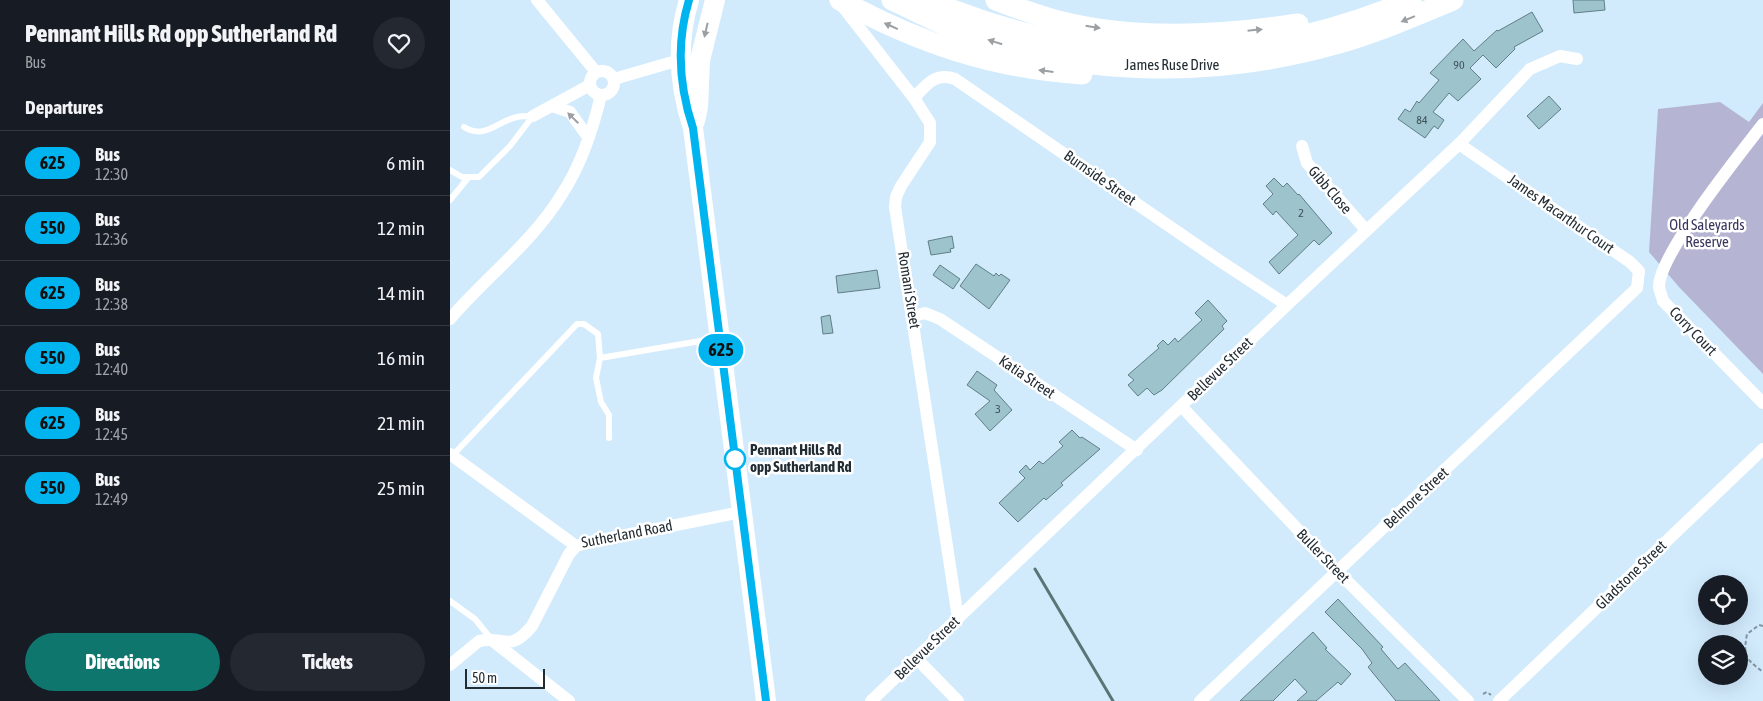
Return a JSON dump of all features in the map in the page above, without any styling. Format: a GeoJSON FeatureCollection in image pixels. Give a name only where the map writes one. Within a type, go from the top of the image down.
{"type":"FeatureCollection","features":[{"type":"Feature","properties":{"kind":"highway"},"geometry":{"type":"LineString","coordinates":[[839,0],[913,36],[992,62],[1021,68],[1142,78],[1188,76],[1227,70],[1268,60]]}},
{"type":"Feature","properties":{"kind":"highway","name":"James Ruse Drive"},"geometry":{"type":"LineString","coordinates":[[892,0],[958,30],[1029,51],[1072,60],[1142,68],[1210,66],[1268,60],[1336,44],[1372,33],[1453,0]]}},
{"type":"Feature","properties":{"kind":"highway","name":"James Ruse Drive"},"geometry":{"type":"LineString","coordinates":[[928,0],[981,22],[1051,40],[1133,52],[1173,53],[1250,46],[1290,40],[1328,30],[1406,2]]}},
{"type":"Feature","properties":{"kind":"highway"},"geometry":{"type":"LineString","coordinates":[[996,0],[1058,21],[1096,28],[1172,35],[1214,34],[1288,26],[1406,2]]}},
{"type":"Feature","properties":{"kind":"main road"},"geometry":{"type":"LineString","coordinates":[[689,0],[681,35],[680,61],[687,109],[693,128],[766,701]]}},
{"type":"Feature","properties":{"kind":"main road"},"geometry":{"type":"LineString","coordinates":[[693,128],[698,107],[700,60],[715,0]]}},
{"type":"Feature","properties":{"kind":"street"},"geometry":{"type":"LineString","coordinates":[[537,0],[596,72]]}},
{"type":"Feature","properties":{"kind":"street","name":"Romani Street"},"geometry":{"type":"LineString","coordinates":[[839,0],[914,98],[930,123],[930,142],[901,186],[896,197],[895,207],[914,316],[958,618]]}},
{"type":"Feature","properties":{"kind":"street","name":"Bellevue Street"},"geometry":{"type":"LineString","coordinates":[[871,701],[1137,450],[1287,304],[1459,144],[1530,69],[1560,56],[1577,60]]}},
{"type":"Feature","properties":{"kind":"street"},"geometry":{"type":"LineString","coordinates":[[614,78],[680,61],[700,60]]}},
{"type":"Feature","properties":{"kind":"street"},"geometry":{"type":"LineString","coordinates":[[596,72],[608,72],[614,78],[612,90],[601,95],[593,92],[590,85],[590,77],[596,72]]}},
{"type":"Feature","properties":{"kind":"street","name":"Burnside Street"},"geometry":{"type":"LineString","coordinates":[[914,98],[931,80],[947,76],[955,79],[1220,261],[1287,304]]}},
{"type":"Feature","properties":{"kind":"street"},"geometry":{"type":"LineString","coordinates":[[533,116],[590,85]]}},
{"type":"Feature","properties":{"kind":"street"},"geometry":{"type":"LineString","coordinates":[[450,319],[471,294],[536,228],[557,202],[578,165],[601,95]]}},
{"type":"Feature","properties":{"kind":"street"},"geometry":{"type":"LineString","coordinates":[[552,106],[570,112],[588,137]]}},
{"type":"Feature","properties":{"kind":"street","name":"Corry Court"},"geometry":{"type":"LineString","coordinates":[[1763,124],[1695,215],[1663,269],[1659,286],[1663,300],[1763,403]]}},
{"type":"Feature","properties":{"kind":"street","name":"James Macarthur Court"},"geometry":{"type":"LineString","coordinates":[[1459,144],[1630,262],[1639,270],[1637,288],[1631,294]]}},
{"type":"Feature","properties":{"kind":"street","name":"Gibb Close"},"geometry":{"type":"LineString","coordinates":[[1302,146],[1307,163],[1366,230]]}},
{"type":"Feature","properties":{"kind":"street","name":"Belmore Street"},"geometry":{"type":"LineString","coordinates":[[1200,701],[1631,294]]}},
{"type":"Feature","properties":{"kind":"street","name":"Katia Street"},"geometry":{"type":"LineString","coordinates":[[914,316],[925,313],[940,319],[1137,450]]}},
{"type":"Feature","properties":{"kind":"street","name":"Buller Street"},"geometry":{"type":"LineString","coordinates":[[1182,407],[1338,572],[1468,701]]}},
{"type":"Feature","properties":{"kind":"street","name":"Gladstone Street"},"geometry":{"type":"LineString","coordinates":[[1495,698],[1763,449]]}},
{"type":"Feature","properties":{"kind":"street","name":"Sutherland Road"},"geometry":{"type":"LineString","coordinates":[[451,455],[576,546],[621,535],[741,512]]}},
{"type":"Feature","properties":{"kind":"street"},"geometry":{"type":"LineString","coordinates":[[450,665],[479,641],[515,642],[524,636],[532,626],[569,554],[576,546]]}},
{"type":"Feature","properties":{"kind":"street"},"geometry":{"type":"LineString","coordinates":[[492,640],[569,701]]}},
{"type":"Feature","properties":{"kind":"street"},"geometry":{"type":"LineString","coordinates":[[916,658],[958,701]]}},
{"type":"Feature","properties":{"kind":"lane"},"geometry":{"type":"LineString","coordinates":[[464,127],[476,133],[493,129],[518,116],[533,116]]}},
{"type":"Feature","properties":{"kind":"lane"},"geometry":{"type":"LineString","coordinates":[[450,170],[468,178],[479,177],[489,169],[533,116]]}},
{"type":"Feature","properties":{"kind":"lane"},"geometry":{"type":"LineString","coordinates":[[450,200],[468,178]]}},
{"type":"Feature","properties":{"kind":"lane"},"geometry":{"type":"LineString","coordinates":[[451,455],[577,324],[584,324],[598,334],[600,358],[596,378],[602,402],[609,415],[609,438]]}},
{"type":"Feature","properties":{"kind":"lane"},"geometry":{"type":"LineString","coordinates":[[600,358],[719,337]]}},
{"type":"Feature","properties":{"kind":"lane"},"geometry":{"type":"LineString","coordinates":[[450,601],[475,619],[492,640]]}},
{"type":"Feature","properties":{"kind":"path"},"geometry":{"type":"LineString","coordinates":[[1763,626],[1759,625],[1747,634],[1744,651],[1747,659],[1763,672]]}},
{"type":"Feature","properties":{"kind":"path"},"geometry":{"type":"LineString","coordinates":[[1483,694],[1487,692],[1495,698]]}},
{"type":"Feature","properties":{"kind":"green space","name":"Old Saleyards Reserve"},"geometry":{"type":"Polygon","coordinates":[[[1720,102],[1749,122],[1763,103],[1763,374],[1679,287],[1649,252],[1658,109],[1720,102]]]}},
{"type":"Feature","properties":{"kind":"building"},"geometry":{"type":"Polygon","coordinates":[[[1573,0],[1604,0],[1605,10],[1574,13],[1573,0]]]}},
{"type":"Feature","properties":{"kind":"building"},"geometry":{"type":"Polygon","coordinates":[[[1532,12],[1543,31],[1514,47],[1515,49],[1496,68],[1483,55],[1470,68],[1481,79],[1458,101],[1449,93],[1433,112],[1444,120],[1438,129],[1434,126],[1425,138],[1398,119],[1405,109],[1410,112],[1417,101],[1419,103],[1439,80],[1430,73],[1463,39],[1474,51],[1497,30],[1532,12]]]}},
{"type":"Feature","properties":{"kind":"building"},"geometry":{"type":"Polygon","coordinates":[[[1549,96],[1561,109],[1539,129],[1527,116],[1549,96]]]}},
{"type":"Feature","properties":{"kind":"building"},"geometry":{"type":"Polygon","coordinates":[[[1274,178],[1283,187],[1287,183],[1299,194],[1332,233],[1319,245],[1314,240],[1279,274],[1269,262],[1298,235],[1276,211],[1273,215],[1263,204],[1273,194],[1266,186],[1274,178]]]}},
{"type":"Feature","properties":{"kind":"building"},"geometry":{"type":"Polygon","coordinates":[[[952,236],[954,248],[950,249],[951,252],[931,255],[928,241],[952,236]]]}},
{"type":"Feature","properties":{"kind":"building"},"geometry":{"type":"Polygon","coordinates":[[[976,264],[994,276],[996,273],[999,276],[1001,274],[1010,280],[989,309],[960,286],[976,264]]]}},
{"type":"Feature","properties":{"kind":"building"},"geometry":{"type":"Polygon","coordinates":[[[940,265],[960,279],[953,289],[933,275],[940,265]]]}},
{"type":"Feature","properties":{"kind":"building"},"geometry":{"type":"Polygon","coordinates":[[[877,270],[880,288],[838,293],[836,276],[877,270]]]}},
{"type":"Feature","properties":{"kind":"building"},"geometry":{"type":"Polygon","coordinates":[[[1208,300],[1227,321],[1222,326],[1224,329],[1162,390],[1154,395],[1147,388],[1138,396],[1128,385],[1134,380],[1128,375],[1159,348],[1157,346],[1163,340],[1168,345],[1175,338],[1178,342],[1202,320],[1195,313],[1208,300]]]}},
{"type":"Feature","properties":{"kind":"building"},"geometry":{"type":"Polygon","coordinates":[[[830,315],[833,333],[823,334],[821,317],[830,315]]]}},
{"type":"Feature","properties":{"kind":"building"},"geometry":{"type":"Polygon","coordinates":[[[977,371],[997,385],[994,390],[1012,410],[990,431],[975,414],[990,401],[967,385],[977,371]]]}},
{"type":"Feature","properties":{"kind":"building"},"geometry":{"type":"Polygon","coordinates":[[[1072,430],[1080,438],[1082,437],[1100,449],[1061,483],[1063,485],[1046,500],[1044,498],[1018,522],[999,503],[1025,478],[1019,472],[1026,465],[1030,470],[1039,461],[1043,464],[1063,446],[1059,442],[1072,430]]]}},
{"type":"Feature","properties":{"kind":"building"},"geometry":{"type":"Polygon","coordinates":[[[1338,599],[1383,647],[1381,649],[1398,669],[1405,663],[1440,701],[1396,701],[1368,667],[1372,663],[1362,649],[1325,612],[1338,599]]]}},
{"type":"Feature","properties":{"kind":"building"},"geometry":{"type":"Polygon","coordinates":[[[1313,632],[1327,648],[1325,649],[1351,674],[1341,685],[1338,682],[1316,701],[1297,701],[1307,692],[1295,679],[1273,701],[1240,701],[1313,632]]]}},
{"type":"Feature","properties":{"kind":"waterway"},"geometry":{"type":"LineString","coordinates":[[1035,569],[1113,701]]}},
{"type":"Feature","properties":{"kind":"bus line","name":"625"},"geometry":{"type":"LineString","coordinates":[[689,0],[681,35],[680,61],[682,84],[693,128],[766,701]]}},
{"type":"Feature","properties":{"kind":"place","name":"Pennant Hills Rd opp Sutherland Rd"},"geometry":{"type":"Point","coordinates":[735,459]}}]}
